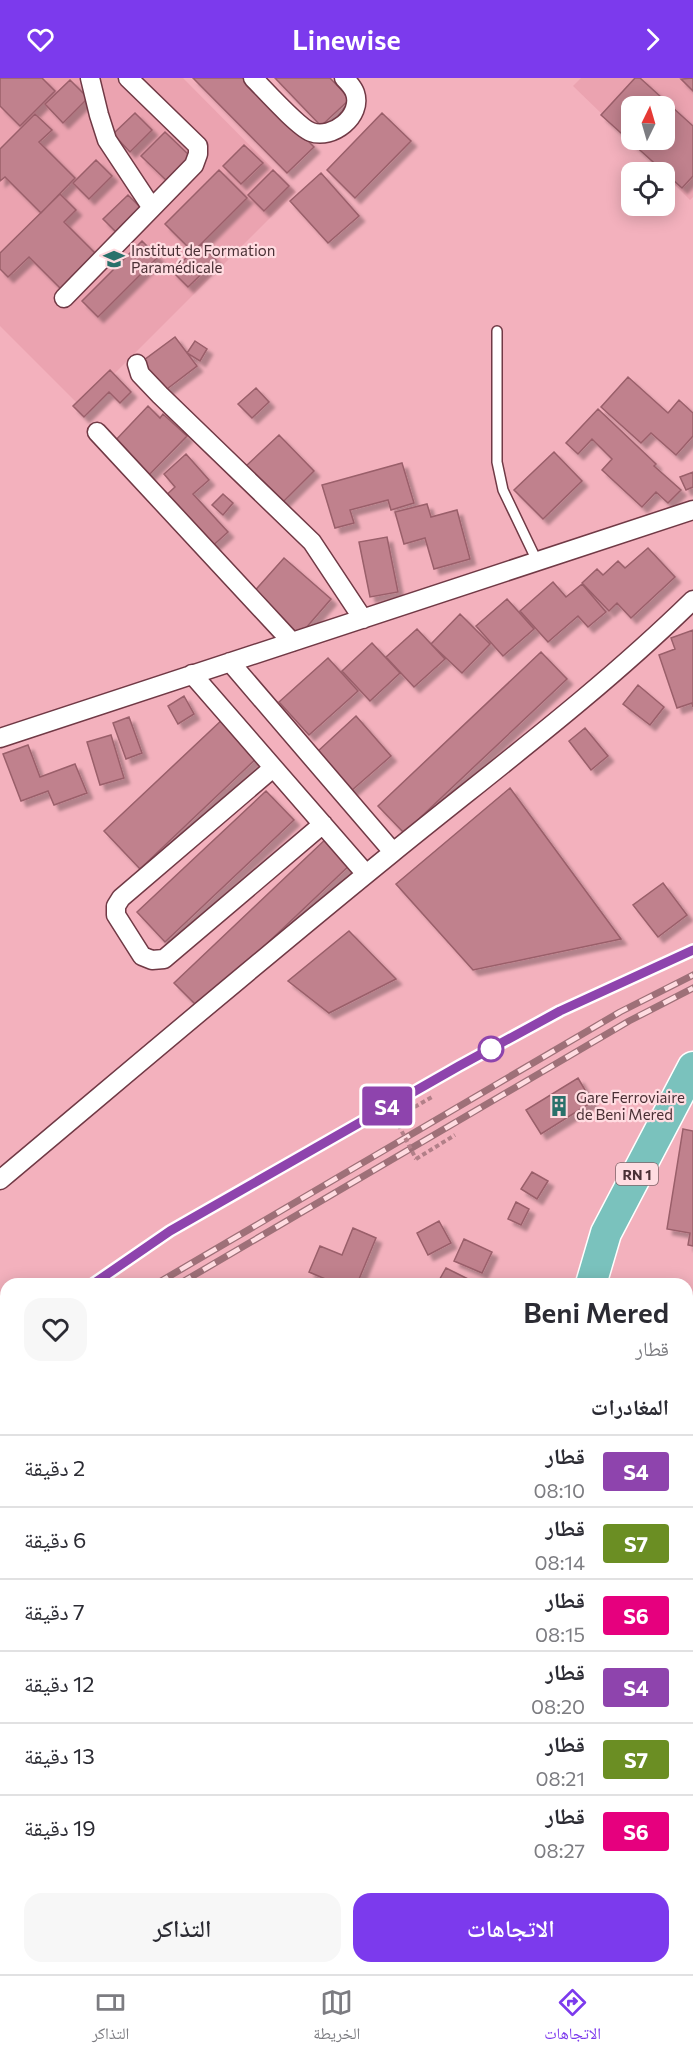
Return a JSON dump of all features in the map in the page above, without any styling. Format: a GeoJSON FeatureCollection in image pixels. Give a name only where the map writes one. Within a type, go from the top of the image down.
{"type":"FeatureCollection","features":[{"type":"Feature","properties":{"kind":"main road","name":"RN 1"},"geometry":{"type":"LineString","coordinates":[[593,1278],[606,1233],[693,1067]]}},
{"type":"Feature","properties":{"kind":"street"},"geometry":{"type":"LineString","coordinates":[[90,78],[107,140],[152,208]]}},
{"type":"Feature","properties":{"kind":"street"},"geometry":{"type":"LineString","coordinates":[[64,298],[194,165],[198,154],[198,146],[128,78]]}},
{"type":"Feature","properties":{"kind":"street"},"geometry":{"type":"LineString","coordinates":[[253,78],[304,129],[320,134],[336,130],[353,111],[355,93],[344,78]]}},
{"type":"Feature","properties":{"kind":"street"},"geometry":{"type":"LineString","coordinates":[[137,364],[140,374],[160,395],[312,542],[363,619]]}},
{"type":"Feature","properties":{"kind":"street"},"geometry":{"type":"LineString","coordinates":[[97,432],[292,642]]}},
{"type":"Feature","properties":{"kind":"street"},"geometry":{"type":"LineString","coordinates":[[0,738],[693,510]]}},
{"type":"Feature","properties":{"kind":"street"},"geometry":{"type":"LineString","coordinates":[[0,1180],[366,874],[655,638],[693,600]]}},
{"type":"Feature","properties":{"kind":"street"},"geometry":{"type":"LineString","coordinates":[[230,662],[393,852]]}},
{"type":"Feature","properties":{"kind":"street"},"geometry":{"type":"LineString","coordinates":[[192,674],[366,874]]}},
{"type":"Feature","properties":{"kind":"street"},"geometry":{"type":"LineString","coordinates":[[273,768],[121,898],[116,906],[116,915],[142,957],[152,960],[164,959],[323,824]]}},
{"type":"Feature","properties":{"kind":"lane"},"geometry":{"type":"LineString","coordinates":[[497,331],[497,462],[503,490],[537,561]]}},
{"type":"Feature","properties":{"kind":"path"},"geometry":{"type":"LineString","coordinates":[[432,1097],[395,1118],[416,1159],[455,1135]]}},
{"type":"Feature","properties":{"kind":"shaded area","name":"Institut de Formation Paramédicale"},"geometry":{"type":"Polygon","coordinates":[[[0,78],[183,78],[296,192],[81,407],[0,326],[0,78]]]}},
{"type":"Feature","properties":{"kind":"shaded area"},"geometry":{"type":"Polygon","coordinates":[[[581,78],[693,78],[693,197],[690,200],[675,185],[675,162],[652,162],[639,150],[675,150],[675,96],[621,96],[621,132],[573,86],[581,78]]]}},
{"type":"Feature","properties":{"kind":"building"},"geometry":{"type":"Polygon","coordinates":[[[0,78],[42,78],[55,91],[20,126],[0,106],[0,78]]]}},
{"type":"Feature","properties":{"kind":"building"},"geometry":{"type":"Polygon","coordinates":[[[193,78],[246,78],[314,147],[287,173],[193,78]]]}},
{"type":"Feature","properties":{"kind":"building"},"geometry":{"type":"Polygon","coordinates":[[[275,78],[330,78],[350,99],[321,126],[275,78]]]}},
{"type":"Feature","properties":{"kind":"building"},"geometry":{"type":"Polygon","coordinates":[[[635,78],[640,78],[660,96],[621,96],[621,133],[601,115],[635,78]]]}},
{"type":"Feature","properties":{"kind":"building"},"geometry":{"type":"Polygon","coordinates":[[[693,78],[693,91],[681,79],[693,78]]]}},
{"type":"Feature","properties":{"kind":"building"},"geometry":{"type":"Polygon","coordinates":[[[70,80],[88,98],[63,123],[45,104],[70,80]]]}},
{"type":"Feature","properties":{"kind":"building"},"geometry":{"type":"Polygon","coordinates":[[[675,110],[693,126],[693,176],[682,188],[675,182],[675,162],[653,162],[640,150],[675,150],[675,110]]]}},
{"type":"Feature","properties":{"kind":"building"},"geometry":{"type":"Polygon","coordinates":[[[135,113],[152,130],[130,152],[113,134],[135,113]]]}},
{"type":"Feature","properties":{"kind":"building"},"geometry":{"type":"Polygon","coordinates":[[[382,113],[411,141],[355,198],[327,170],[382,113]]]}},
{"type":"Feature","properties":{"kind":"building"},"geometry":{"type":"Polygon","coordinates":[[[35,114],[52,130],[39,142],[75,178],[41,213],[5,177],[0,181],[0,149],[35,114]]]}},
{"type":"Feature","properties":{"kind":"building"},"geometry":{"type":"Polygon","coordinates":[[[165,132],[191,157],[167,181],[141,156],[165,132]]]}},
{"type":"Feature","properties":{"kind":"building"},"geometry":{"type":"Polygon","coordinates":[[[244,145],[263,163],[241,184],[223,166],[244,145]]]}},
{"type":"Feature","properties":{"kind":"building"},"geometry":{"type":"Polygon","coordinates":[[[96,160],[112,176],[89,199],[73,183],[96,160]]]}},
{"type":"Feature","properties":{"kind":"building"},"geometry":{"type":"Polygon","coordinates":[[[219,170],[247,198],[193,252],[165,224],[219,170]]]}},
{"type":"Feature","properties":{"kind":"building"},"geometry":{"type":"Polygon","coordinates":[[[273,170],[289,186],[264,211],[248,195],[273,170]]]}},
{"type":"Feature","properties":{"kind":"building"},"geometry":{"type":"Polygon","coordinates":[[[321,173],[359,216],[328,243],[290,201],[321,173]]]}},
{"type":"Feature","properties":{"kind":"building"},"geometry":{"type":"Polygon","coordinates":[[[60,194],[76,210],[64,222],[100,258],[65,293],[29,257],[8,277],[0,269],[0,253],[60,194]]]}},
{"type":"Feature","properties":{"kind":"building"},"geometry":{"type":"Polygon","coordinates":[[[128,195],[146,213],[121,237],[103,219],[128,195]]]}},
{"type":"Feature","properties":{"kind":"building"},"geometry":{"type":"Polygon","coordinates":[[[142,241],[158,257],[98,317],[82,301],[142,241]]]}},
{"type":"Feature","properties":{"kind":"building"},"geometry":{"type":"Polygon","coordinates":[[[201,244],[216,260],[188,287],[172,271],[201,244]]]}},
{"type":"Feature","properties":{"kind":"building"},"geometry":{"type":"Polygon","coordinates":[[[175,337],[197,366],[163,392],[140,363],[175,337]]]}},
{"type":"Feature","properties":{"kind":"building"},"geometry":{"type":"Polygon","coordinates":[[[195,341],[207,349],[200,361],[187,353],[195,341]]]}},
{"type":"Feature","properties":{"kind":"building"},"geometry":{"type":"Polygon","coordinates":[[[110,370],[131,392],[120,403],[109,392],[84,417],[73,406],[110,370]]]}},
{"type":"Feature","properties":{"kind":"building"},"geometry":{"type":"Polygon","coordinates":[[[628,377],[668,413],[679,400],[693,413],[693,436],[676,455],[651,433],[641,443],[601,407],[628,377]]]}},
{"type":"Feature","properties":{"kind":"building"},"geometry":{"type":"Polygon","coordinates":[[[256,388],[269,402],[252,418],[238,404],[256,388]]]}},
{"type":"Feature","properties":{"kind":"building"},"geometry":{"type":"Polygon","coordinates":[[[148,406],[160,418],[163,414],[187,436],[148,476],[113,443],[148,406]]]}},
{"type":"Feature","properties":{"kind":"building"},"geometry":{"type":"Polygon","coordinates":[[[598,409],[681,490],[668,503],[656,492],[642,507],[602,470],[612,459],[592,439],[578,454],[566,443],[598,409]]]}},
{"type":"Feature","properties":{"kind":"building"},"geometry":{"type":"Polygon","coordinates":[[[279,435],[314,471],[282,503],[246,466],[279,435]]]}},
{"type":"Feature","properties":{"kind":"building"},"geometry":{"type":"Polygon","coordinates":[[[554,452],[582,481],[543,519],[514,490],[554,452]]]}},
{"type":"Feature","properties":{"kind":"building"},"geometry":{"type":"Polygon","coordinates":[[[186,454],[209,480],[193,494],[228,532],[208,550],[162,499],[175,487],[164,474],[186,454]]]}},
{"type":"Feature","properties":{"kind":"building"},"geometry":{"type":"Polygon","coordinates":[[[402,463],[414,503],[391,510],[388,500],[350,510],[354,523],[335,528],[322,485],[402,463]]]}},
{"type":"Feature","properties":{"kind":"building"},"geometry":{"type":"Polygon","coordinates":[[[693,472],[693,487],[686,490],[680,477],[693,472]]]}},
{"type":"Feature","properties":{"kind":"building"},"geometry":{"type":"Polygon","coordinates":[[[223,494],[233,503],[223,515],[212,505],[223,494]]]}},
{"type":"Feature","properties":{"kind":"building"},"geometry":{"type":"Polygon","coordinates":[[[427,504],[431,517],[457,510],[470,559],[434,569],[425,538],[404,544],[395,512],[427,504]]]}},
{"type":"Feature","properties":{"kind":"building"},"geometry":{"type":"Polygon","coordinates":[[[387,537],[398,592],[370,597],[359,542],[387,537]]]}},
{"type":"Feature","properties":{"kind":"building"},"geometry":{"type":"Polygon","coordinates":[[[648,548],[675,577],[631,618],[617,603],[609,611],[582,583],[597,569],[603,575],[618,561],[625,568],[648,548]]]}},
{"type":"Feature","properties":{"kind":"building"},"geometry":{"type":"Polygon","coordinates":[[[284,558],[331,599],[299,636],[251,595],[284,558]]]}},
{"type":"Feature","properties":{"kind":"building"},"geometry":{"type":"Polygon","coordinates":[[[553,582],[566,597],[582,584],[606,612],[588,627],[578,616],[548,642],[520,611],[553,582]]]}},
{"type":"Feature","properties":{"kind":"building"},"geometry":{"type":"Polygon","coordinates":[[[507,599],[534,629],[503,656],[476,626],[507,599]]]}},
{"type":"Feature","properties":{"kind":"building"},"geometry":{"type":"Polygon","coordinates":[[[460,614],[490,644],[462,673],[431,644],[460,614]]]}},
{"type":"Feature","properties":{"kind":"building"},"geometry":{"type":"Polygon","coordinates":[[[417,629],[445,659],[414,687],[386,657],[417,629]]]}},
{"type":"Feature","properties":{"kind":"building"},"geometry":{"type":"Polygon","coordinates":[[[693,630],[693,707],[692,703],[677,708],[659,655],[675,649],[671,638],[693,630]]]}},
{"type":"Feature","properties":{"kind":"building"},"geometry":{"type":"Polygon","coordinates":[[[372,643],[400,673],[370,701],[342,671],[372,643]]]}},
{"type":"Feature","properties":{"kind":"building"},"geometry":{"type":"Polygon","coordinates":[[[541,652],[567,679],[404,833],[378,806],[541,652]]]}},
{"type":"Feature","properties":{"kind":"building"},"geometry":{"type":"Polygon","coordinates":[[[328,658],[358,691],[309,735],[279,702],[328,658]]]}},
{"type":"Feature","properties":{"kind":"building"},"geometry":{"type":"Polygon","coordinates":[[[638,685],[664,707],[650,725],[623,704],[638,685]]]}},
{"type":"Feature","properties":{"kind":"building"},"geometry":{"type":"Polygon","coordinates":[[[184,696],[194,714],[178,724],[168,706],[184,696]]]}},
{"type":"Feature","properties":{"kind":"building"},"geometry":{"type":"Polygon","coordinates":[[[356,716],[391,756],[351,791],[317,752],[356,716]]]}},
{"type":"Feature","properties":{"kind":"building"},"geometry":{"type":"Polygon","coordinates":[[[129,717],[142,753],[126,759],[113,723],[129,717]]]}},
{"type":"Feature","properties":{"kind":"building"},"geometry":{"type":"Polygon","coordinates":[[[225,717],[261,754],[140,869],[104,831],[225,717]]]}},
{"type":"Feature","properties":{"kind":"building"},"geometry":{"type":"Polygon","coordinates":[[[585,728],[608,756],[591,770],[569,741],[585,728]]]}},
{"type":"Feature","properties":{"kind":"building"},"geometry":{"type":"Polygon","coordinates":[[[111,735],[124,778],[100,785],[87,742],[111,735]]]}},
{"type":"Feature","properties":{"kind":"building"},"geometry":{"type":"Polygon","coordinates":[[[28,745],[40,777],[75,764],[87,793],[54,805],[48,791],[21,801],[3,754],[28,745]]]}},
{"type":"Feature","properties":{"kind":"building"},"geometry":{"type":"Polygon","coordinates":[[[510,788],[621,939],[473,970],[396,884],[510,788]]]}},
{"type":"Feature","properties":{"kind":"building"},"geometry":{"type":"Polygon","coordinates":[[[266,791],[294,820],[165,942],[137,912],[266,791]]]}},
{"type":"Feature","properties":{"kind":"building"},"geometry":{"type":"Polygon","coordinates":[[[329,836],[353,862],[199,1008],[174,983],[329,836]]]}},
{"type":"Feature","properties":{"kind":"building"},"geometry":{"type":"Polygon","coordinates":[[[663,883],[687,915],[658,937],[633,905],[663,883]]]}},
{"type":"Feature","properties":{"kind":"building"},"geometry":{"type":"Polygon","coordinates":[[[349,931],[396,979],[329,1013],[288,981],[349,931]]]}},
{"type":"Feature","properties":{"kind":"building","name":"Gare Ferroviaire de Beni Mered"},"geometry":{"type":"Polygon","coordinates":[[[578,1078],[592,1102],[541,1134],[526,1110],[578,1078]]]}},
{"type":"Feature","properties":{"kind":"building"},"geometry":{"type":"Polygon","coordinates":[[[683,1129],[693,1131],[693,1246],[688,1245],[690,1233],[667,1229],[683,1129]]]}},
{"type":"Feature","properties":{"kind":"building"},"geometry":{"type":"Polygon","coordinates":[[[532,1172],[548,1181],[537,1199],[521,1189],[532,1172]]]}},
{"type":"Feature","properties":{"kind":"building"},"geometry":{"type":"Polygon","coordinates":[[[516,1202],[529,1209],[521,1225],[508,1219],[516,1202]]]}},
{"type":"Feature","properties":{"kind":"building"},"geometry":{"type":"Polygon","coordinates":[[[439,1221],[451,1243],[428,1255],[417,1233],[439,1221]]]}},
{"type":"Feature","properties":{"kind":"building"},"geometry":{"type":"Polygon","coordinates":[[[353,1228],[376,1238],[359,1278],[323,1278],[309,1272],[320,1246],[342,1255],[353,1228]]]}},
{"type":"Feature","properties":{"kind":"building"},"geometry":{"type":"Polygon","coordinates":[[[464,1239],[492,1252],[482,1273],[454,1261],[464,1239]]]}},
{"type":"Feature","properties":{"kind":"building"},"geometry":{"type":"Polygon","coordinates":[[[446,1268],[466,1278],[440,1278],[446,1268]]]}},
{"type":"Feature","properties":{"kind":"railway"},"geometry":{"type":"LineString","coordinates":[[102,1278],[170,1231],[459,1066],[560,1011],[693,950]]}},
{"type":"Feature","properties":{"kind":"railway"},"geometry":{"type":"LineString","coordinates":[[166,1278],[620,1012],[693,975]]}},
{"type":"Feature","properties":{"kind":"railway"},"geometry":{"type":"LineString","coordinates":[[189,1278],[629,1021],[693,988]]}},
{"type":"Feature","properties":{"kind":"train","name":"S4"},"geometry":{"type":"LineString","coordinates":[[102,1278],[170,1231],[459,1066],[560,1011],[693,950]]}},
{"type":"Feature","properties":{"kind":"place","name":"Institut de Formation Paramédicale"},"geometry":{"type":"Point","coordinates":[114,259]}},
{"type":"Feature","properties":{"kind":"place","name":"Gare Ferroviaire de Beni Mered"},"geometry":{"type":"Point","coordinates":[559,1106]}}]}
